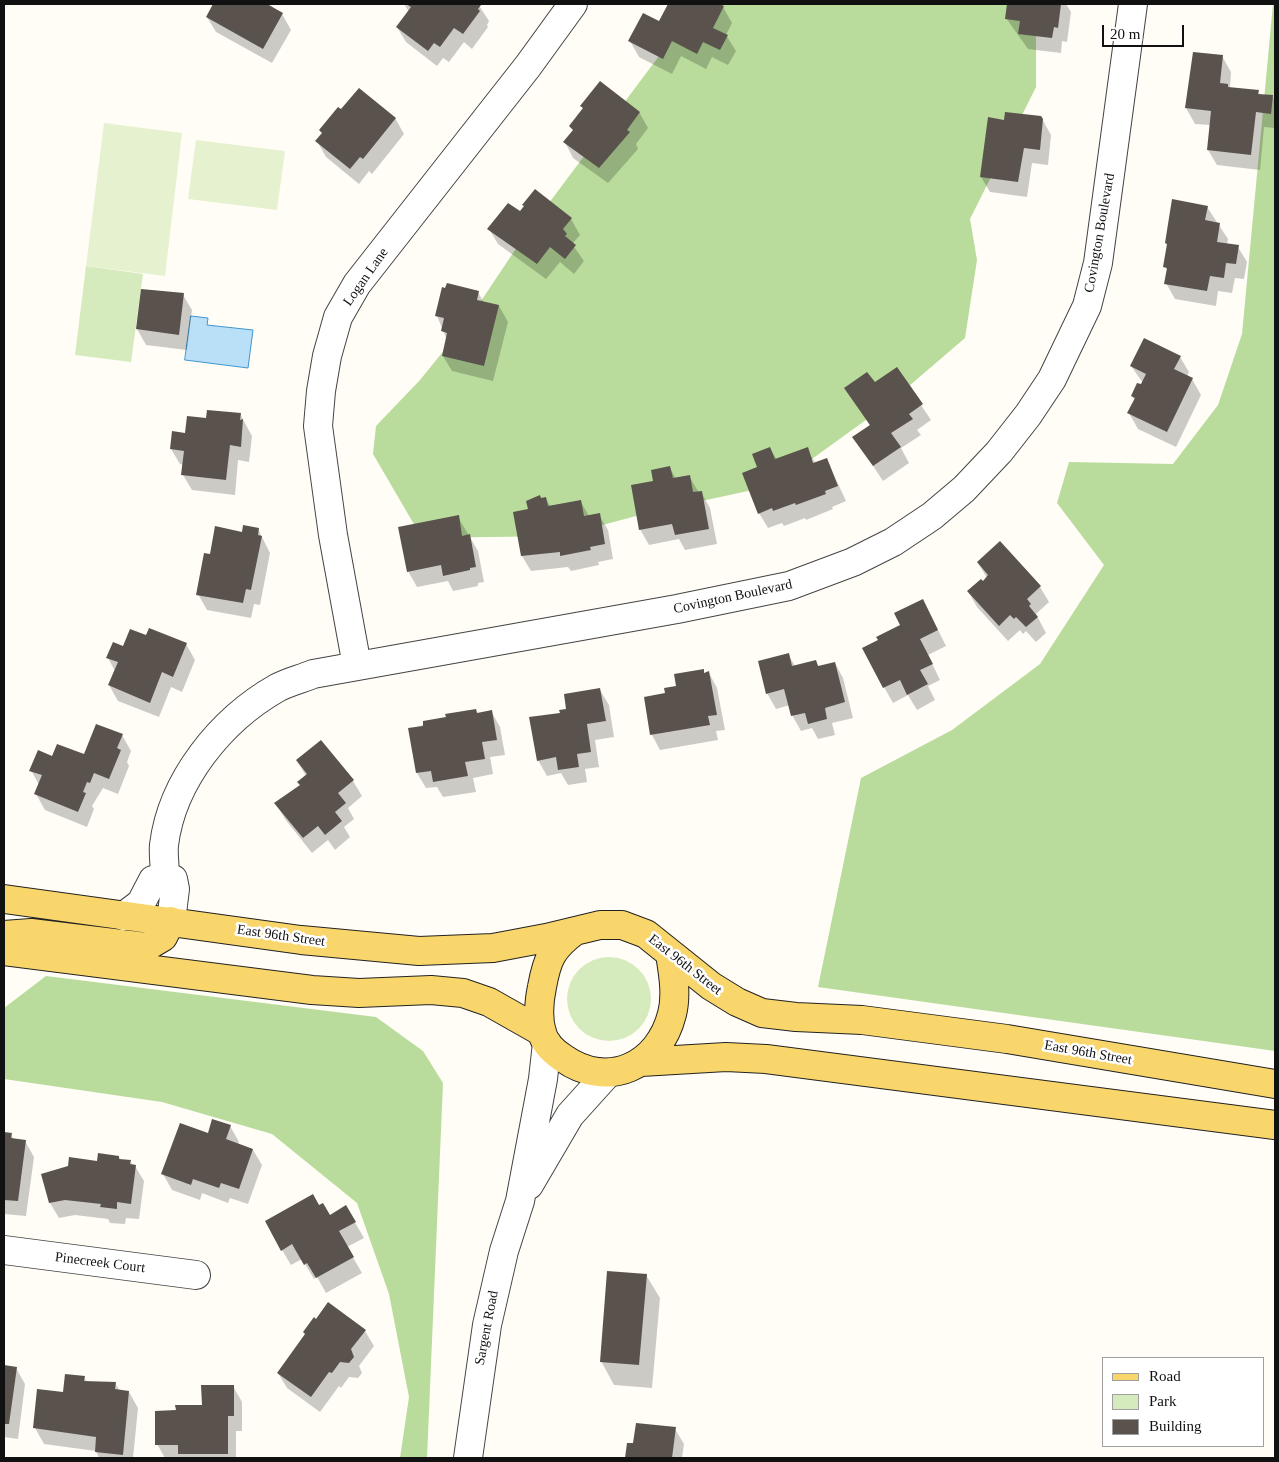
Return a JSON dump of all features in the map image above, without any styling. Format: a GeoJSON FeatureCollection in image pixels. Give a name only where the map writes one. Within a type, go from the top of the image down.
{"type":"FeatureCollection","features":[{"type":"Feature","properties":{"kind":"main road","name":"East 96th Street"},"geometry":{"type":"LineString","coordinates":[[4,899],[301,940],[419,951],[493,948],[610,924],[634,928],[653,939],[722,994],[762,1013],[796,1018],[862,1020],[1007,1039],[1275,1084]]}},
{"type":"Feature","properties":{"kind":"main road"},"geometry":{"type":"LineString","coordinates":[[4,936],[31,933],[146,947],[163,937],[171,921]]}},
{"type":"Feature","properties":{"kind":"main road"},"geometry":{"type":"LineString","coordinates":[[544,1038],[539,1001],[550,956],[558,943],[575,930]]}},
{"type":"Feature","properties":{"kind":"main road"},"geometry":{"type":"LineString","coordinates":[[4,951],[312,990],[359,993],[453,992],[489,1002],[544,1038],[577,1067],[607,1074],[620,1072],[641,1062],[726,1057],[758,1058],[1275,1125]]}},
{"type":"Feature","properties":{"kind":"main road"},"geometry":{"type":"LineString","coordinates":[[641,1062],[664,1034],[672,1015],[674,990],[670,954]]}},
{"type":"Feature","properties":{"kind":"street","name":"Logan Lane"},"geometry":{"type":"LineString","coordinates":[[357,666],[333,535],[318,426],[321,391],[338,317],[357,284],[554,32],[573,4]]}},
{"type":"Feature","properties":{"kind":"street","name":"Covington Boulevard"},"geometry":{"type":"LineString","coordinates":[[171,921],[176,889],[174,879],[165,876],[164,846],[170,817],[187,778],[208,746],[243,713],[278,687],[313,674],[667,611],[789,586],[853,562],[893,542],[932,516],[964,489],[987,465],[1028,415],[1052,379],[1087,306],[1098,264],[1133,4]]}},
{"type":"Feature","properties":{"kind":"street"},"geometry":{"type":"LineString","coordinates":[[124,916],[141,903],[153,880],[165,876]]}},
{"type":"Feature","properties":{"kind":"street","name":"Sargent Road"},"geometry":{"type":"LineString","coordinates":[[468,1458],[487,1325],[504,1251],[520,1201],[543,1079],[544,1038]]}},
{"type":"Feature","properties":{"kind":"street","name":"Sargent Road"},"geometry":{"type":"LineString","coordinates":[[520,1201],[570,1115],[607,1074]]}},
{"type":"Feature","properties":{"kind":"street","name":"Pinecreek Court"},"geometry":{"type":"LineString","coordinates":[[4,1250],[196,1275]]}},
{"type":"Feature","properties":{"kind":"green space"},"geometry":{"type":"Polygon","coordinates":[[[691,4],[1036,4],[1036,87],[970,219],[977,260],[965,338],[888,404],[776,485],[655,511],[561,536],[422,538],[373,454],[376,426],[420,380],[467,322],[525,235],[686,20],[691,4]]]}},
{"type":"Feature","properties":{"kind":"green space"},"geometry":{"type":"Polygon","coordinates":[[[1273,4],[1275,4],[1275,1051],[818,987],[861,778],[952,730],[1040,664],[1104,565],[1057,503],[1069,462],[1173,464],[1218,405],[1242,334],[1273,4]]]}},
{"type":"Feature","properties":{"kind":"green space"},"geometry":{"type":"Polygon","coordinates":[[[104,123],[182,133],[165,276],[86,266],[104,123]]]}},
{"type":"Feature","properties":{"kind":"green space"},"geometry":{"type":"Polygon","coordinates":[[[196,140],[285,151],[277,210],[188,199],[196,140]]]}},
{"type":"Feature","properties":{"kind":"green space"},"geometry":{"type":"Polygon","coordinates":[[[86,266],[143,274],[131,362],[75,355],[86,266]]]}},
{"type":"Feature","properties":{"kind":"green space"},"geometry":{"type":"Polygon","coordinates":[[[609,957],[625,960],[639,969],[648,983],[651,999],[648,1015],[639,1029],[625,1038],[609,1041],[593,1038],[579,1029],[570,1015],[567,999],[570,983],[579,969],[593,960],[609,957]]]}},
{"type":"Feature","properties":{"kind":"green space"},"geometry":{"type":"Polygon","coordinates":[[[46,976],[376,1017],[423,1051],[443,1083],[427,1458],[400,1458],[409,1397],[389,1294],[357,1203],[272,1134],[162,1102],[4,1079],[4,1008],[46,976]]]}},
{"type":"Feature","properties":{"kind":"water"},"geometry":{"type":"Polygon","coordinates":[[[191,316],[208,318],[207,325],[253,330],[248,368],[185,360],[191,316]]]}},
{"type":"Feature","properties":{"kind":"building"},"geometry":{"type":"Polygon","coordinates":[[[213,4],[267,4],[283,13],[263,49],[206,17],[213,4]]]}},
{"type":"Feature","properties":{"kind":"building"},"geometry":{"type":"Polygon","coordinates":[[[406,4],[481,5],[478,9],[480,11],[463,34],[454,28],[440,47],[434,43],[428,51],[396,27],[411,7],[406,4]]]}},
{"type":"Feature","properties":{"kind":"building"},"geometry":{"type":"Polygon","coordinates":[[[668,4],[719,4],[724,6],[713,28],[728,35],[720,50],[703,42],[697,54],[672,41],[663,59],[628,41],[643,13],[659,21],[668,4]]]}},
{"type":"Feature","properties":{"kind":"building"},"geometry":{"type":"Polygon","coordinates":[[[1007,4],[1061,4],[1058,28],[1054,27],[1052,38],[1018,34],[1020,21],[1005,19],[1007,4]]]}},
{"type":"Feature","properties":{"kind":"building"},"geometry":{"type":"Polygon","coordinates":[[[1193,52],[1223,55],[1220,83],[1228,84],[1228,87],[1259,90],[1258,94],[1273,95],[1271,114],[1256,112],[1251,155],[1207,150],[1211,111],[1185,108],[1193,52]]]}},
{"type":"Feature","properties":{"kind":"building"},"geometry":{"type":"Polygon","coordinates":[[[600,81],[640,112],[627,130],[630,132],[599,168],[563,142],[573,130],[569,126],[583,108],[580,106],[600,81]]]}},
{"type":"Feature","properties":{"kind":"building"},"geometry":{"type":"Polygon","coordinates":[[[359,88],[396,118],[363,159],[360,157],[350,169],[315,141],[322,133],[319,130],[338,107],[341,109],[359,88]]]}},
{"type":"Feature","properties":{"kind":"building"},"geometry":{"type":"Polygon","coordinates":[[[1005,112],[1041,116],[1043,119],[1040,150],[1024,148],[1018,182],[980,177],[988,117],[1004,120],[1005,112]]]}},
{"type":"Feature","properties":{"kind":"building"},"geometry":{"type":"Polygon","coordinates":[[[535,189],[572,218],[563,229],[567,234],[565,236],[576,245],[565,259],[550,247],[537,264],[487,229],[508,203],[520,211],[524,206],[522,205],[535,189]]]}},
{"type":"Feature","properties":{"kind":"building"},"geometry":{"type":"Polygon","coordinates":[[[1172,199],[1208,206],[1205,220],[1220,223],[1217,242],[1239,245],[1236,264],[1226,263],[1224,278],[1210,276],[1207,291],[1164,284],[1167,268],[1163,267],[1167,244],[1165,243],[1172,199]]]}},
{"type":"Feature","properties":{"kind":"building"},"geometry":{"type":"Polygon","coordinates":[[[447,283],[479,291],[477,300],[499,305],[484,366],[442,356],[447,333],[441,331],[444,318],[435,316],[442,287],[445,288],[447,283]]]}},
{"type":"Feature","properties":{"kind":"building"},"geometry":{"type":"Polygon","coordinates":[[[141,289],[184,293],[179,335],[136,329],[141,289]]]}},
{"type":"Feature","properties":{"kind":"building"},"geometry":{"type":"Polygon","coordinates":[[[1144,338],[1181,356],[1174,369],[1193,378],[1167,432],[1127,413],[1135,398],[1131,396],[1137,383],[1141,384],[1146,374],[1130,366],[1144,338]]]}},
{"type":"Feature","properties":{"kind":"building"},"geometry":{"type":"Polygon","coordinates":[[[897,367],[923,404],[909,414],[913,419],[891,433],[901,447],[873,466],[852,437],[870,425],[844,388],[867,372],[875,382],[897,367]]]}},
{"type":"Feature","properties":{"kind":"building"},"geometry":{"type":"Polygon","coordinates":[[[207,410],[241,413],[240,420],[243,419],[241,447],[230,445],[226,480],[181,475],[184,451],[170,449],[172,431],[185,433],[187,416],[206,418],[207,410]]]}},
{"type":"Feature","properties":{"kind":"building"},"geometry":{"type":"Polygon","coordinates":[[[770,447],[775,459],[808,447],[813,463],[827,458],[838,486],[825,491],[826,494],[796,505],[795,503],[773,511],[772,508],[758,514],[742,473],[757,467],[752,454],[770,447]]]}},
{"type":"Feature","properties":{"kind":"building"},"geometry":{"type":"Polygon","coordinates":[[[670,466],[673,478],[690,475],[693,492],[702,491],[709,529],[675,535],[672,524],[639,530],[631,485],[653,481],[651,470],[670,466]]]}},
{"type":"Feature","properties":{"kind":"building"},"geometry":{"type":"Polygon","coordinates":[[[540,495],[541,498],[546,497],[548,506],[581,500],[584,516],[600,513],[605,544],[590,547],[591,550],[560,556],[560,552],[521,556],[513,512],[528,509],[526,501],[540,495]]]}},
{"type":"Feature","properties":{"kind":"building"},"geometry":{"type":"Polygon","coordinates":[[[459,515],[462,536],[470,534],[476,567],[443,576],[441,565],[407,572],[398,527],[459,515]]]}},
{"type":"Feature","properties":{"kind":"building"},"geometry":{"type":"Polygon","coordinates":[[[243,525],[259,528],[258,535],[262,536],[251,590],[246,589],[243,603],[196,595],[204,553],[210,554],[215,526],[242,532],[243,525]]]}},
{"type":"Feature","properties":{"kind":"building"},"geometry":{"type":"Polygon","coordinates":[[[1000,541],[1041,586],[1027,599],[1031,604],[1029,606],[1038,617],[1026,627],[1016,617],[1014,619],[1010,615],[999,626],[967,591],[981,579],[983,581],[988,575],[977,562],[1000,541]]]}},
{"type":"Feature","properties":{"kind":"building"},"geometry":{"type":"Polygon","coordinates":[[[923,599],[938,630],[920,639],[933,664],[920,670],[928,684],[907,695],[900,680],[883,688],[862,648],[878,640],[876,637],[900,625],[894,613],[923,599]]]}},
{"type":"Feature","properties":{"kind":"building"},"geometry":{"type":"Polygon","coordinates":[[[149,628],[187,643],[173,677],[162,672],[150,703],[108,685],[118,662],[106,658],[113,642],[123,646],[130,629],[146,635],[149,628]]]}},
{"type":"Feature","properties":{"kind":"building"},"geometry":{"type":"Polygon","coordinates":[[[789,653],[792,666],[816,660],[818,666],[835,662],[845,702],[825,708],[827,719],[808,724],[805,713],[791,716],[784,689],[766,694],[758,661],[789,653]]]}},
{"type":"Feature","properties":{"kind":"building"},"geometry":{"type":"Polygon","coordinates":[[[704,669],[704,673],[709,671],[717,715],[708,716],[710,725],[650,735],[644,697],[665,693],[664,688],[676,686],[674,674],[704,669]]]}},
{"type":"Feature","properties":{"kind":"building"},"geometry":{"type":"Polygon","coordinates":[[[600,688],[606,721],[587,724],[591,752],[577,754],[579,767],[558,770],[556,757],[537,761],[529,717],[560,713],[559,710],[566,709],[564,694],[600,688]]]}},
{"type":"Feature","properties":{"kind":"building"},"geometry":{"type":"Polygon","coordinates":[[[476,709],[477,713],[492,710],[497,740],[482,742],[485,759],[465,762],[468,776],[433,782],[431,771],[416,773],[408,728],[423,726],[423,721],[446,717],[445,714],[476,709]]]}},
{"type":"Feature","properties":{"kind":"building"},"geometry":{"type":"Polygon","coordinates":[[[96,724],[123,734],[117,748],[121,750],[109,779],[94,773],[90,783],[87,782],[83,792],[86,793],[78,812],[34,794],[42,775],[29,771],[38,750],[52,756],[57,744],[84,754],[96,724]]]}},
{"type":"Feature","properties":{"kind":"building"},"geometry":{"type":"Polygon","coordinates":[[[321,740],[354,780],[338,793],[346,803],[335,812],[342,821],[325,835],[318,826],[303,838],[274,803],[300,785],[297,782],[307,774],[296,760],[321,740]]]}},
{"type":"Feature","properties":{"kind":"building"},"geometry":{"type":"Polygon","coordinates":[[[212,1119],[231,1125],[226,1139],[253,1149],[239,1189],[221,1183],[219,1188],[193,1179],[191,1185],[161,1174],[180,1123],[208,1133],[212,1119]]]}},
{"type":"Feature","properties":{"kind":"building"},"geometry":{"type":"Polygon","coordinates":[[[4,1132],[12,1133],[11,1138],[26,1140],[18,1201],[4,1200],[4,1132]]]}},
{"type":"Feature","properties":{"kind":"building"},"geometry":{"type":"Polygon","coordinates":[[[98,1153],[119,1156],[119,1159],[131,1160],[130,1164],[136,1165],[131,1204],[117,1202],[117,1209],[100,1207],[101,1204],[65,1200],[49,1203],[41,1174],[68,1166],[69,1157],[97,1161],[98,1153]]]}},
{"type":"Feature","properties":{"kind":"building"},"geometry":{"type":"Polygon","coordinates":[[[313,1194],[319,1205],[323,1203],[330,1215],[346,1205],[356,1222],[339,1231],[354,1257],[316,1278],[307,1263],[304,1265],[292,1244],[281,1251],[265,1221],[313,1194]]]}},
{"type":"Feature","properties":{"kind":"building"},"geometry":{"type":"Polygon","coordinates":[[[607,1271],[647,1274],[639,1365],[600,1362],[607,1271]]]}},
{"type":"Feature","properties":{"kind":"building"},"geometry":{"type":"Polygon","coordinates":[[[328,1302],[366,1330],[351,1349],[354,1357],[349,1363],[340,1362],[332,1373],[329,1372],[311,1397],[277,1373],[305,1334],[303,1332],[314,1317],[316,1319],[328,1302]]]}},
{"type":"Feature","properties":{"kind":"building"},"geometry":{"type":"Polygon","coordinates":[[[4,1365],[17,1367],[9,1424],[4,1424],[4,1365]]]}},
{"type":"Feature","properties":{"kind":"building"},"geometry":{"type":"Polygon","coordinates":[[[65,1374],[85,1376],[84,1381],[116,1382],[115,1389],[129,1391],[123,1455],[95,1452],[96,1437],[33,1428],[37,1389],[63,1392],[65,1374]]]}},
{"type":"Feature","properties":{"kind":"building"},"geometry":{"type":"Polygon","coordinates":[[[201,1385],[234,1385],[234,1416],[228,1416],[228,1454],[178,1454],[178,1445],[155,1445],[155,1411],[176,1410],[175,1405],[202,1405],[201,1385]]]}},
{"type":"Feature","properties":{"kind":"building"},"geometry":{"type":"Polygon","coordinates":[[[636,1423],[676,1427],[672,1458],[625,1458],[627,1443],[633,1443],[636,1423]]]}}]}
